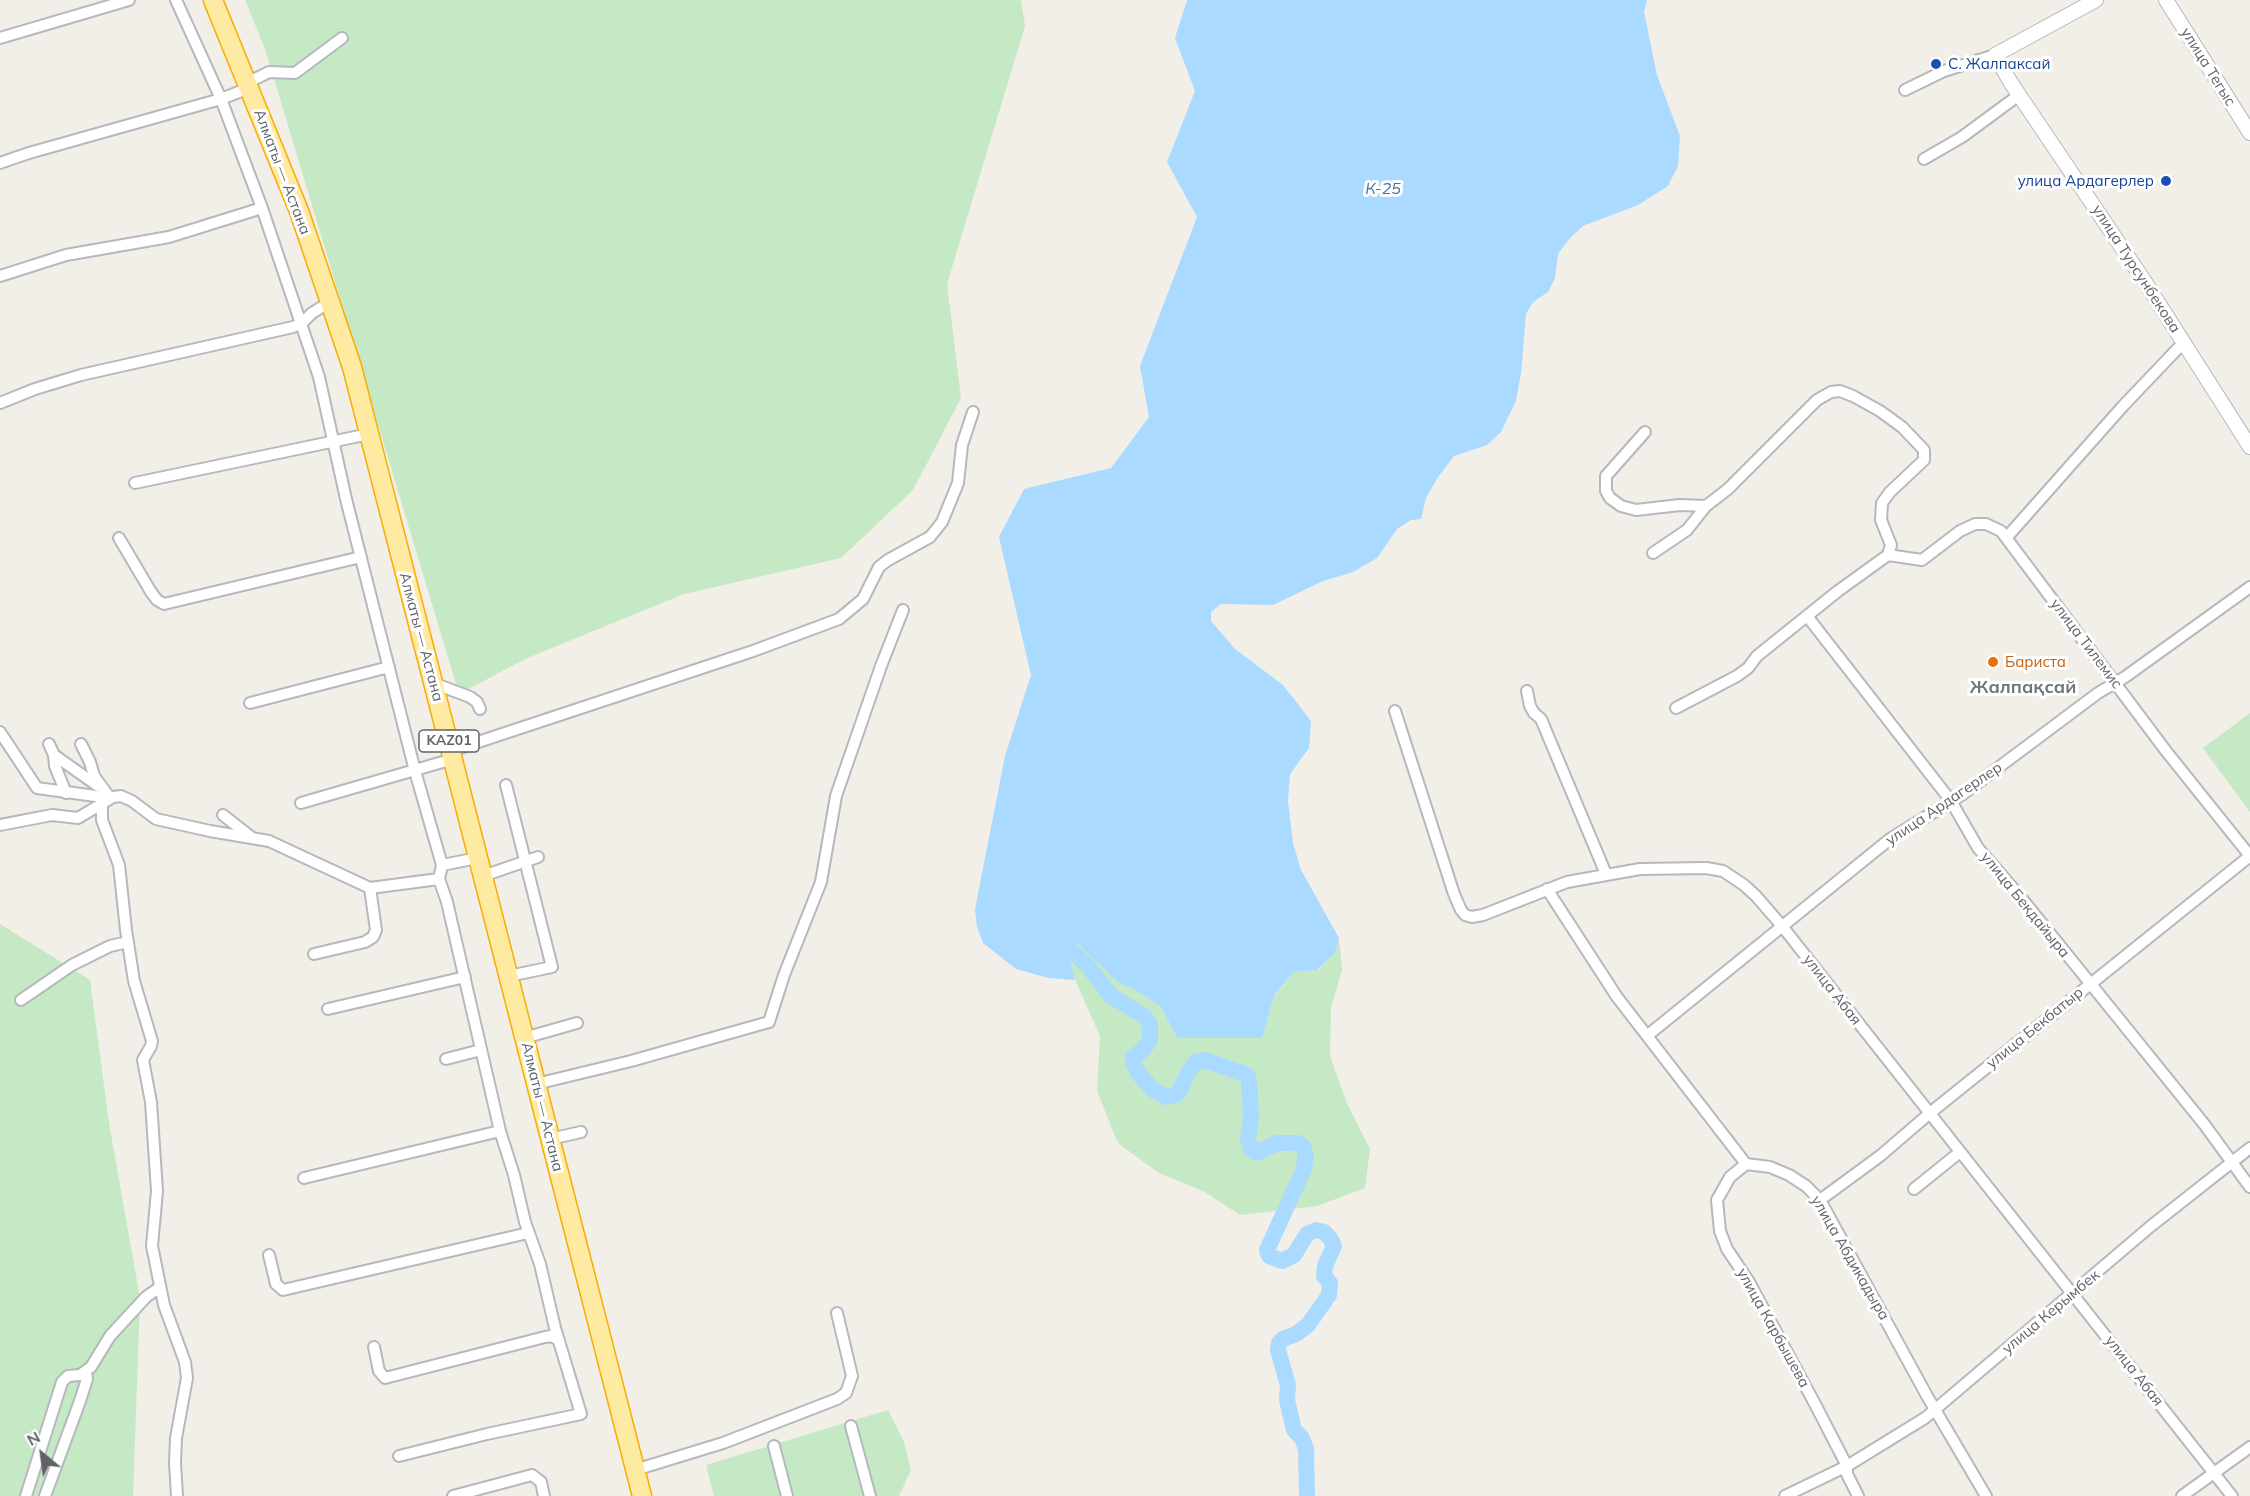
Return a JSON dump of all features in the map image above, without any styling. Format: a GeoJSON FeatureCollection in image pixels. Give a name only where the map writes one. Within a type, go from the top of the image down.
{"type":"FeatureCollection","features":[{"type":"Feature","properties":{"kind":"highway","name":"Алматы — Астана"},"geometry":{"type":"LineString","coordinates":[[213,0],[299,211],[352,367],[642,1496]]}},
{"type":"Feature","properties":{"kind":"street"},"geometry":{"type":"LineString","coordinates":[[0,38],[129,0]]}},
{"type":"Feature","properties":{"kind":"street"},"geometry":{"type":"LineString","coordinates":[[176,0],[221,99],[262,208],[319,377],[361,557],[415,771],[442,865],[439,879],[447,902],[500,1131],[514,1174],[528,1233],[540,1264],[581,1414],[498,1431],[399,1456]]}},
{"type":"Feature","properties":{"kind":"street"},"geometry":{"type":"LineString","coordinates":[[1905,90],[1944,71],[1995,55],[2096,0]]}},
{"type":"Feature","properties":{"kind":"street","name":"улица Тегыс"},"geometry":{"type":"LineString","coordinates":[[2166,0],[2250,134]]}},
{"type":"Feature","properties":{"kind":"street"},"geometry":{"type":"LineString","coordinates":[[0,163],[221,99],[269,72],[295,73],[342,38]]}},
{"type":"Feature","properties":{"kind":"street","name":"улица Турсунбекова"},"geometry":{"type":"LineString","coordinates":[[1995,55],[2000,67],[2184,342],[2250,447]]}},
{"type":"Feature","properties":{"kind":"street"},"geometry":{"type":"LineString","coordinates":[[1924,159],[1962,137],[2019,94]]}},
{"type":"Feature","properties":{"kind":"street"},"geometry":{"type":"LineString","coordinates":[[0,276],[66,255],[169,237],[262,208]]}},
{"type":"Feature","properties":{"kind":"street"},"geometry":{"type":"LineString","coordinates":[[0,403],[35,388],[81,375],[302,323],[312,313],[330,302]]}},
{"type":"Feature","properties":{"kind":"street"},"geometry":{"type":"LineString","coordinates":[[2007,537],[2123,406],[2184,342]]}},
{"type":"Feature","properties":{"kind":"street"},"geometry":{"type":"LineString","coordinates":[[1653,553],[1687,530],[1706,506],[1728,489],[1817,400],[1831,392],[1840,391],[1853,396],[1880,411],[1902,427],[1924,450],[1924,460],[1890,492],[1882,503],[1881,520],[1891,545],[1888,555],[1757,656],[1742,672],[1676,708]]}},
{"type":"Feature","properties":{"kind":"street"},"geometry":{"type":"LineString","coordinates":[[301,803],[415,771],[452,755],[839,619],[863,598],[879,567],[930,537],[942,522],[958,483],[962,445],[973,412]]}},
{"type":"Feature","properties":{"kind":"street"},"geometry":{"type":"LineString","coordinates":[[1645,432],[1606,476],[1606,491],[1610,498],[1621,506],[1636,510],[1680,505],[1706,506]]}},
{"type":"Feature","properties":{"kind":"street"},"geometry":{"type":"LineString","coordinates":[[135,483],[369,434]]}},
{"type":"Feature","properties":{"kind":"street","name":"улица Тилемис"},"geometry":{"type":"LineString","coordinates":[[1888,555],[1922,560],[1960,531],[1975,524],[1995,527],[2007,537],[2166,751],[2250,856]]}},
{"type":"Feature","properties":{"kind":"street"},"geometry":{"type":"LineString","coordinates":[[118,538],[157,600],[164,604],[361,557]]}},
{"type":"Feature","properties":{"kind":"street","name":"улица Ардагерлер"},"geometry":{"type":"LineString","coordinates":[[1648,1035],[1890,839],[1992,773],[2115,682],[2250,587]]}},
{"type":"Feature","properties":{"kind":"street"},"geometry":{"type":"LineString","coordinates":[[536,1084],[769,1022],[784,975],[820,882],[836,796],[903,610]]}},
{"type":"Feature","properties":{"kind":"street","name":"улица Бекдайыра"},"geometry":{"type":"LineString","coordinates":[[1807,616],[1951,801],[1978,848],[2018,894],[2234,1163],[2250,1187]]}},
{"type":"Feature","properties":{"kind":"street"},"geometry":{"type":"LineString","coordinates":[[250,703],[389,667]]}},
{"type":"Feature","properties":{"kind":"street"},"geometry":{"type":"LineString","coordinates":[[433,683],[470,697],[477,702],[480,709]]}},
{"type":"Feature","properties":{"kind":"street"},"geometry":{"type":"LineString","coordinates":[[1527,691],[1530,706],[1541,719],[1606,874]]}},
{"type":"Feature","properties":{"kind":"street","name":"улица Абая"},"geometry":{"type":"LineString","coordinates":[[1395,711],[1461,910],[1472,917],[1567,882],[1640,869],[1667,867],[1723,871],[1750,890],[1782,926],[2232,1496]]}},
{"type":"Feature","properties":{"kind":"street"},"geometry":{"type":"LineString","coordinates":[[0,732],[37,788],[106,801]]}},
{"type":"Feature","properties":{"kind":"street"},"geometry":{"type":"LineString","coordinates":[[49,744],[66,793]]}},
{"type":"Feature","properties":{"kind":"street"},"geometry":{"type":"LineString","coordinates":[[81,744],[106,801],[102,820],[119,865],[134,981],[152,1041],[143,1060],[151,1102],[157,1191],[152,1246],[170,1325],[185,1362],[187,1377],[176,1438],[177,1496]]}},
{"type":"Feature","properties":{"kind":"street"},"geometry":{"type":"LineString","coordinates":[[54,755],[102,788]]}},
{"type":"Feature","properties":{"kind":"street"},"geometry":{"type":"LineString","coordinates":[[506,785],[552,967],[509,976]]}},
{"type":"Feature","properties":{"kind":"street"},"geometry":{"type":"LineString","coordinates":[[0,825],[52,814],[78,818],[106,801],[121,796],[132,801],[156,819],[251,837],[282,846],[370,888],[439,879]]}},
{"type":"Feature","properties":{"kind":"street"},"geometry":{"type":"LineString","coordinates":[[223,815],[251,837]]}},
{"type":"Feature","properties":{"kind":"street","name":"улица Бекбатыр"},"geometry":{"type":"LineString","coordinates":[[1820,1200],[1880,1156],[1930,1113],[2250,856]]}},
{"type":"Feature","properties":{"kind":"street"},"geometry":{"type":"LineString","coordinates":[[483,876],[538,857]]}},
{"type":"Feature","properties":{"kind":"street"},"geometry":{"type":"LineString","coordinates":[[442,865],[478,858]]}},
{"type":"Feature","properties":{"kind":"street"},"geometry":{"type":"LineString","coordinates":[[314,954],[365,942],[373,937],[376,930],[370,888]]}},
{"type":"Feature","properties":{"kind":"street"},"geometry":{"type":"LineString","coordinates":[[1547,889],[1617,997],[1746,1164]]}},
{"type":"Feature","properties":{"kind":"street"},"geometry":{"type":"LineString","coordinates":[[21,1000],[72,964],[110,946],[128,942]]}},
{"type":"Feature","properties":{"kind":"street"},"geometry":{"type":"LineString","coordinates":[[328,1009],[465,977]]}},
{"type":"Feature","properties":{"kind":"street"},"geometry":{"type":"LineString","coordinates":[[524,1038],[577,1023]]}},
{"type":"Feature","properties":{"kind":"street"},"geometry":{"type":"LineString","coordinates":[[446,1059],[481,1050]]}},
{"type":"Feature","properties":{"kind":"street"},"geometry":{"type":"LineString","coordinates":[[304,1178],[500,1131]]}},
{"type":"Feature","properties":{"kind":"street"},"geometry":{"type":"LineString","coordinates":[[550,1139],[581,1131]]}},
{"type":"Feature","properties":{"kind":"street","name":"улица Керымбек"},"geometry":{"type":"LineString","coordinates":[[1785,1496],[1846,1466],[1936,1410],[1944,1400],[2073,1294],[2151,1226],[2234,1163],[2250,1148]]}},
{"type":"Feature","properties":{"kind":"street"},"geometry":{"type":"LineString","coordinates":[[1914,1189],[1960,1152]]}},
{"type":"Feature","properties":{"kind":"street","name":"улица Абдикадыра"},"geometry":{"type":"LineString","coordinates":[[1746,1164],[1770,1167],[1789,1175],[1806,1186],[1820,1200],[1986,1496]]}},
{"type":"Feature","properties":{"kind":"street","name":"улица Карбышева"},"geometry":{"type":"LineString","coordinates":[[1746,1164],[1730,1177],[1716,1200],[1720,1230],[1727,1249],[1776,1330],[1846,1466],[1847,1474],[1858,1496]]}},
{"type":"Feature","properties":{"kind":"street"},"geometry":{"type":"LineString","coordinates":[[269,1255],[276,1284],[284,1290],[528,1233]]}},
{"type":"Feature","properties":{"kind":"street"},"geometry":{"type":"LineString","coordinates":[[26,1496],[62,1382],[68,1376],[86,1372],[111,1336],[146,1297],[160,1287]]}},
{"type":"Feature","properties":{"kind":"street"},"geometry":{"type":"LineString","coordinates":[[635,1470],[723,1443],[846,1394],[852,1376],[837,1313]]}},
{"type":"Feature","properties":{"kind":"street"},"geometry":{"type":"LineString","coordinates":[[374,1347],[379,1371],[385,1378],[545,1337],[551,1336],[559,1340]]}},
{"type":"Feature","properties":{"kind":"street"},"geometry":{"type":"LineString","coordinates":[[45,1496],[87,1379],[86,1372]]}},
{"type":"Feature","properties":{"kind":"street"},"geometry":{"type":"LineString","coordinates":[[851,1426],[870,1496]]}},
{"type":"Feature","properties":{"kind":"street"},"geometry":{"type":"LineString","coordinates":[[774,1446],[787,1496]]}},
{"type":"Feature","properties":{"kind":"street"},"geometry":{"type":"LineString","coordinates":[[2182,1496],[2250,1447]]}},
{"type":"Feature","properties":{"kind":"street"},"geometry":{"type":"LineString","coordinates":[[453,1496],[532,1475],[541,1482],[544,1496]]}},
{"type":"Feature","properties":{"kind":"green space"},"geometry":{"type":"Polygon","coordinates":[[[245,0],[1021,0],[1025,26],[947,284],[961,398],[913,490],[841,558],[684,594],[525,659],[459,694],[265,49],[245,0]]]}},
{"type":"Feature","properties":{"kind":"green space"},"geometry":{"type":"Polygon","coordinates":[[[2250,713],[2250,812],[2203,748],[2250,713]]]}},
{"type":"Feature","properties":{"kind":"green space"},"geometry":{"type":"Polygon","coordinates":[[[0,924],[90,980],[109,1123],[140,1298],[133,1496],[0,1496],[0,924]]]}},
{"type":"Feature","properties":{"kind":"green space"},"geometry":{"type":"Polygon","coordinates":[[[1063,929],[1117,982],[1137,991],[1160,1006],[1179,1038],[1262,1038],[1275,995],[1294,972],[1318,970],[1335,953],[1339,938],[1342,970],[1331,1008],[1330,1056],[1346,1101],[1370,1149],[1365,1188],[1317,1206],[1240,1215],[1205,1192],[1159,1173],[1118,1143],[1097,1091],[1100,1036],[1075,980],[1063,929]]]}},
{"type":"Feature","properties":{"kind":"green space"},"geometry":{"type":"Polygon","coordinates":[[[888,1410],[904,1442],[911,1470],[899,1496],[714,1496],[706,1465],[888,1410]]]}},
{"type":"Feature","properties":{"kind":"water","name":"К-25"},"geometry":{"type":"Polygon","coordinates":[[[1187,0],[1647,0],[1644,12],[1657,75],[1680,136],[1678,166],[1668,186],[1638,205],[1583,226],[1558,254],[1555,278],[1548,292],[1533,302],[1526,314],[1516,401],[1501,432],[1487,445],[1454,456],[1426,498],[1421,519],[1411,520],[1397,529],[1377,558],[1353,572],[1323,581],[1273,605],[1221,604],[1211,612],[1211,621],[1235,649],[1283,685],[1311,721],[1309,748],[1290,774],[1288,801],[1293,843],[1301,870],[1339,938],[1335,953],[1317,970],[1294,972],[1275,994],[1262,1038],[1178,1038],[1160,1006],[1137,991],[1117,982],[1064,930],[1075,980],[1049,978],[1016,969],[983,943],[977,927],[975,909],[1005,756],[1031,675],[999,537],[1024,489],[1111,468],[1149,417],[1140,366],[1197,217],[1167,162],[1195,91],[1175,38],[1187,0]]]}},
{"type":"Feature","properties":{"kind":"waterway"},"geometry":{"type":"LineString","coordinates":[[1058,907],[1070,949],[1088,966],[1111,996],[1144,1016],[1150,1024],[1150,1040],[1143,1050],[1133,1057],[1139,1074],[1153,1090],[1167,1097],[1175,1095],[1181,1089],[1188,1072],[1196,1062],[1205,1060],[1247,1075],[1251,1118],[1248,1138],[1251,1149],[1257,1153],[1277,1143],[1298,1143],[1304,1148],[1306,1157],[1303,1171],[1267,1250],[1269,1256],[1282,1261],[1294,1255],[1307,1234],[1316,1230],[1324,1232],[1334,1246],[1325,1266],[1324,1276],[1330,1283],[1329,1295],[1308,1325],[1296,1334],[1283,1339],[1279,1343],[1278,1350],[1288,1385],[1287,1400],[1294,1430],[1302,1438],[1306,1449],[1307,1496]]}},
{"type":"Feature","properties":{"kind":"place","name":"С. Жалпаксай"},"geometry":{"type":"Point","coordinates":[1936,64]}},
{"type":"Feature","properties":{"kind":"place","name":"улица Ардагерлер"},"geometry":{"type":"Point","coordinates":[2166,181]}},
{"type":"Feature","properties":{"kind":"place","name":"Бариста"},"geometry":{"type":"Point","coordinates":[1993,662]}},
{"type":"Feature","properties":{"kind":"district","name":"Жалпақсай"},"geometry":{"type":"Point","coordinates":[2023,688]}}]}
